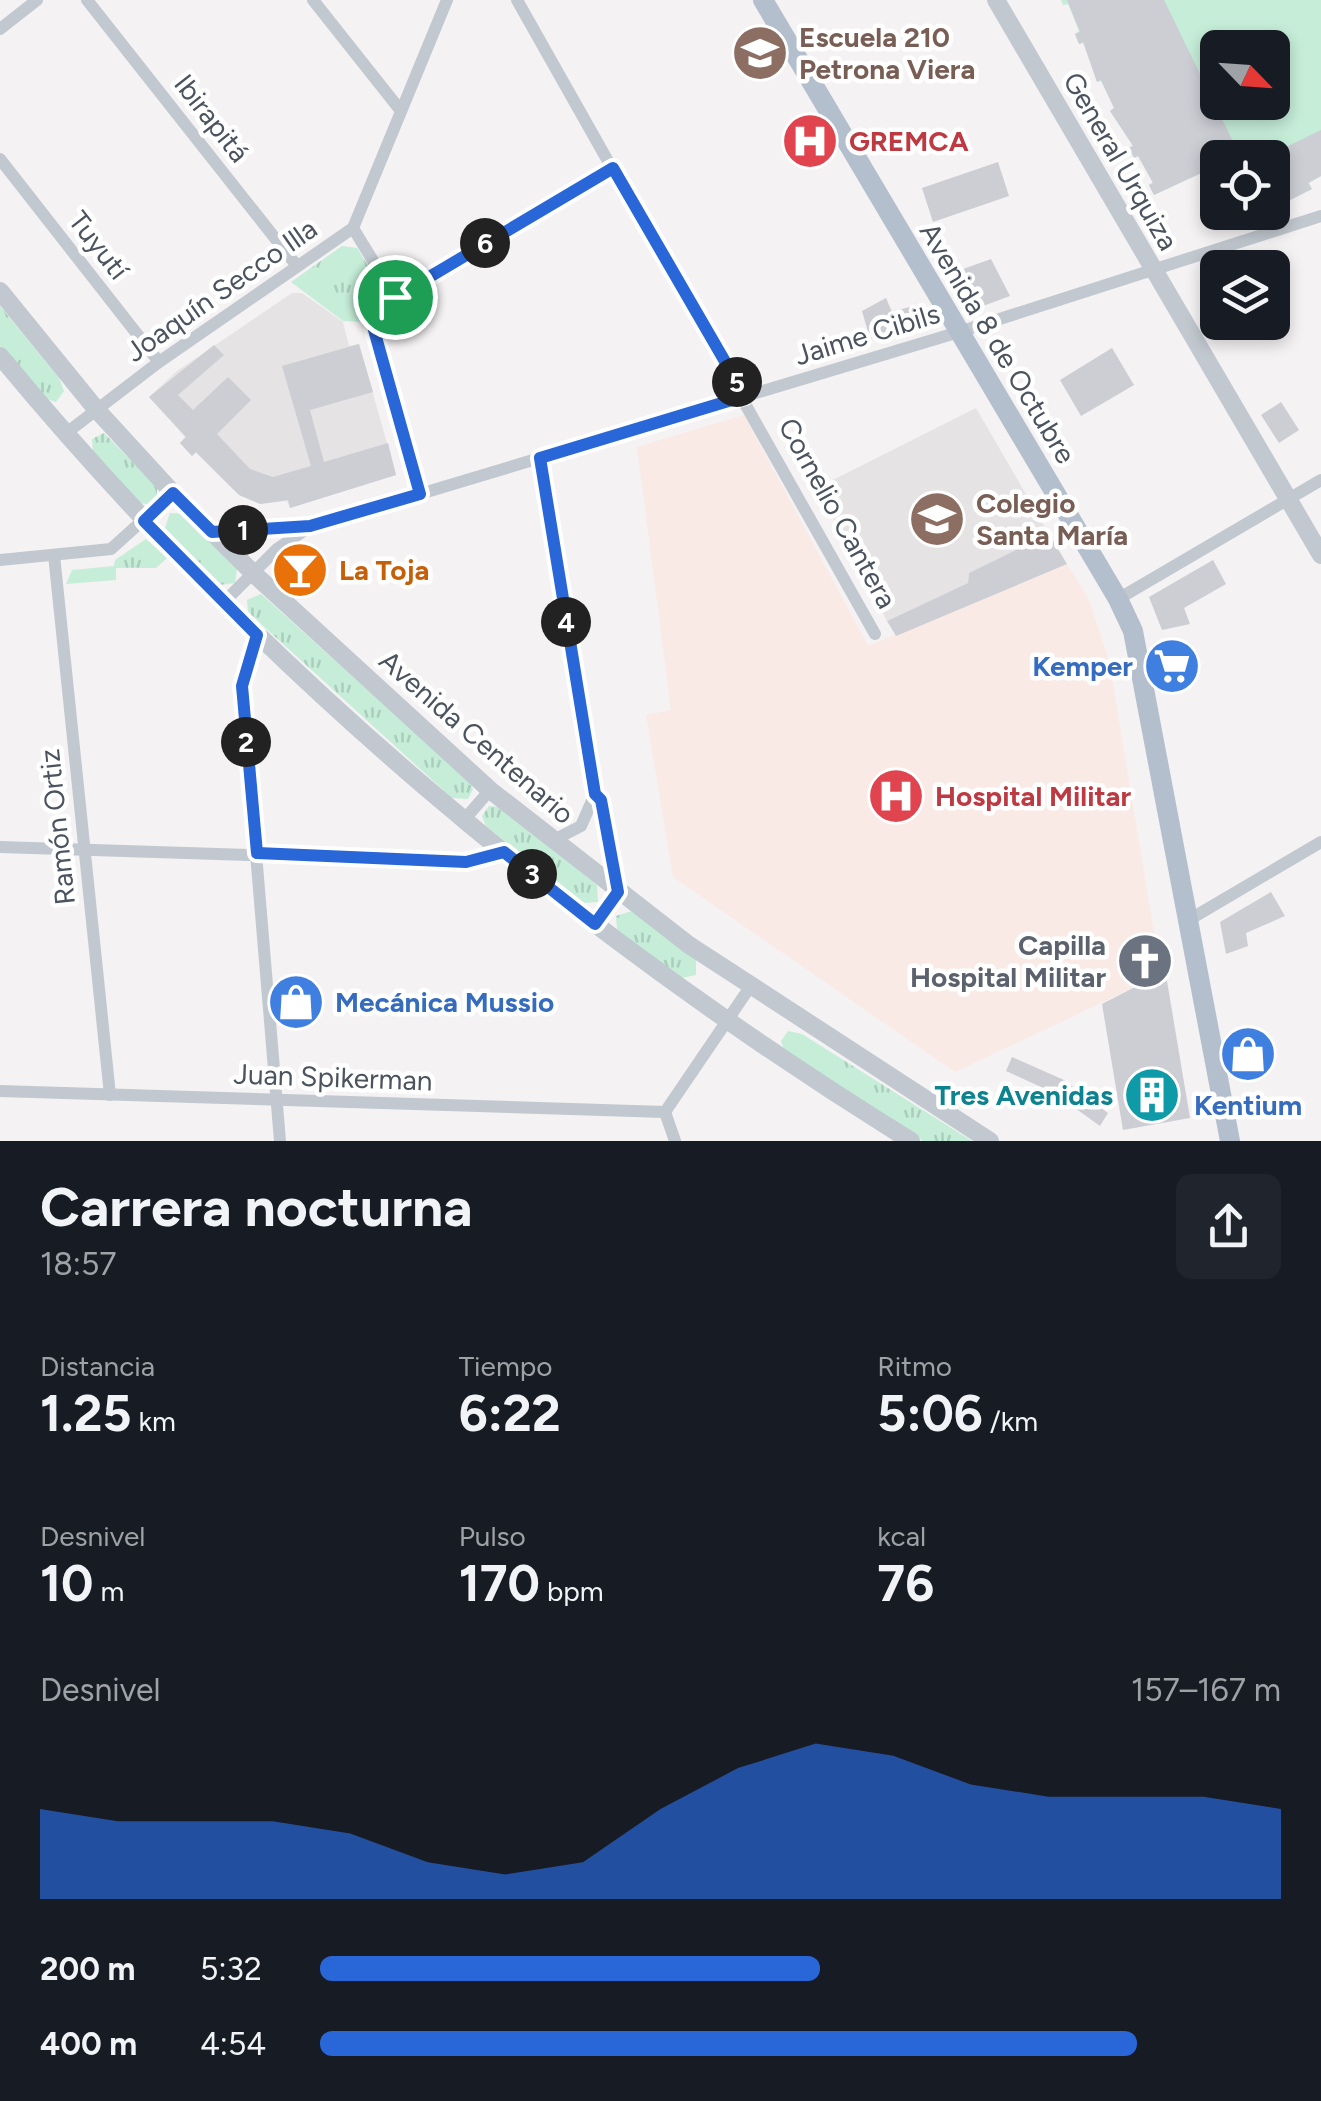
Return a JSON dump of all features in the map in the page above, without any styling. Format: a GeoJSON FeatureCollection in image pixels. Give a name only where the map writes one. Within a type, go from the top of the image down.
{"type":"FeatureCollection","features":[{"type":"Feature","properties":{"kind":"main road","name":"Avenida 8 de Octubre"},"geometry":{"type":"LineString","coordinates":[[763,0],[1118,598],[1144,674],[1230,1141]]}},
{"type":"Feature","properties":{"kind":"street"},"geometry":{"type":"LineString","coordinates":[[0,29],[37,0]]}},
{"type":"Feature","properties":{"kind":"street","name":"Ibirapitá"},"geometry":{"type":"LineString","coordinates":[[87,0],[297,266]]}},
{"type":"Feature","properties":{"kind":"street"},"geometry":{"type":"LineString","coordinates":[[313,0],[400,111]]}},
{"type":"Feature","properties":{"kind":"street","name":"Joaquín Secco Illa"},"geometry":{"type":"LineString","coordinates":[[65,434],[159,362],[353,228],[447,0]]}},
{"type":"Feature","properties":{"kind":"street","name":"Cornelio Cantera"},"geometry":{"type":"LineString","coordinates":[[518,0],[745,396],[875,634]]}},
{"type":"Feature","properties":{"kind":"street","name":"General Urquiza"},"geometry":{"type":"LineString","coordinates":[[996,0],[1321,555]]}},
{"type":"Feature","properties":{"kind":"street","name":"Tuyutí"},"geometry":{"type":"LineString","coordinates":[[0,159],[159,362]]}},
{"type":"Feature","properties":{"kind":"street"},"geometry":{"type":"LineString","coordinates":[[420,494],[374,330],[377,308],[613,168]]}},
{"type":"Feature","properties":{"kind":"street","name":"Jaime Cibils"},"geometry":{"type":"LineString","coordinates":[[212,532],[310,526],[960,332],[1321,216]]}},
{"type":"Feature","properties":{"kind":"street"},"geometry":{"type":"LineString","coordinates":[[353,228],[395,297]]}},
{"type":"Feature","properties":{"kind":"street","name":"Avenida Centenario"},"geometry":{"type":"LineString","coordinates":[[0,291],[96,410],[173,493],[254,574],[490,790],[618,892],[750,987],[990,1141]]}},
{"type":"Feature","properties":{"kind":"street"},"geometry":{"type":"LineString","coordinates":[[0,356],[144,521],[224,602],[464,820],[726,1021],[912,1141]]}},
{"type":"Feature","properties":{"kind":"street"},"geometry":{"type":"LineString","coordinates":[[540,458],[595,794],[581,826],[552,841]]}},
{"type":"Feature","properties":{"kind":"street"},"geometry":{"type":"LineString","coordinates":[[1118,598],[1321,480]]}},
{"type":"Feature","properties":{"kind":"street"},"geometry":{"type":"LineString","coordinates":[[0,560],[111,548],[173,493]]}},
{"type":"Feature","properties":{"kind":"street","name":"Jaime Cibils"},"geometry":{"type":"LineString","coordinates":[[224,602],[277,549],[310,526]]}},
{"type":"Feature","properties":{"kind":"street","name":"Ramón Ortiz"},"geometry":{"type":"LineString","coordinates":[[54,555],[110,1095]]}},
{"type":"Feature","properties":{"kind":"street"},"geometry":{"type":"LineString","coordinates":[[257,635],[242,686],[280,1141]]}},
{"type":"Feature","properties":{"kind":"street"},"geometry":{"type":"LineString","coordinates":[[464,820],[490,790]]}},
{"type":"Feature","properties":{"kind":"street"},"geometry":{"type":"LineString","coordinates":[[595,794],[601,800],[618,892],[595,924]]}},
{"type":"Feature","properties":{"kind":"street"},"geometry":{"type":"LineString","coordinates":[[1187,921],[1321,842]]}},
{"type":"Feature","properties":{"kind":"street"},"geometry":{"type":"LineString","coordinates":[[0,846],[466,862],[504,852]]}},
{"type":"Feature","properties":{"kind":"street"},"geometry":{"type":"LineString","coordinates":[[675,1141],[666,1112],[750,987]]}},
{"type":"Feature","properties":{"kind":"street","name":"Juan Spikerman"},"geometry":{"type":"LineString","coordinates":[[0,1091],[666,1112]]}},
{"type":"Feature","properties":{"kind":"shaded area"},"geometry":{"type":"Polygon","coordinates":[[[292,293],[302,293],[343,322],[349,346],[359,344],[396,475],[290,508],[287,501],[260,504],[239,495],[196,453],[192,456],[180,443],[185,437],[149,397],[177,371],[292,293]]]}},
{"type":"Feature","properties":{"kind":"shaded area","name":"Colegio Santa María"},"geometry":{"type":"Polygon","coordinates":[[[976,408],[1049,534],[969,573],[968,583],[887,621],[817,488],[976,408]]]}},
{"type":"Feature","properties":{"kind":"shaded area","name":"Hospital Militar"},"geometry":{"type":"Polygon","coordinates":[[[744,415],[868,646],[1067,564],[1089,600],[1109,660],[1162,981],[1137,986],[955,1072],[673,877],[646,715],[671,710],[637,447],[744,415]]]}},
{"type":"Feature","properties":{"kind":"green space"},"geometry":{"type":"Polygon","coordinates":[[[1061,0],[1321,0],[1321,176],[1309,183],[1312,189],[1290,200],[1290,140],[1200,140],[1200,174],[1154,195],[1149,185],[1153,182],[1138,156],[1134,158],[1129,148],[1133,145],[1110,111],[1114,108],[1101,81],[1097,82],[1084,43],[1079,44],[1075,34],[1079,31],[1068,4],[1063,5],[1061,0]]]}},
{"type":"Feature","properties":{"kind":"green space"},"geometry":{"type":"Polygon","coordinates":[[[342,246],[357,248],[380,285],[363,322],[343,321],[291,282],[342,246]]]}},
{"type":"Feature","properties":{"kind":"green space"},"geometry":{"type":"Polygon","coordinates":[[[0,306],[59,378],[64,391],[56,402],[41,397],[0,346],[0,306]]]}},
{"type":"Feature","properties":{"kind":"green space"},"geometry":{"type":"Polygon","coordinates":[[[104,433],[157,487],[157,501],[152,505],[140,503],[93,452],[92,439],[104,433]]]}},
{"type":"Feature","properties":{"kind":"green space"},"geometry":{"type":"Polygon","coordinates":[[[170,513],[183,514],[237,569],[235,583],[220,585],[165,528],[170,513]]]}},
{"type":"Feature","properties":{"kind":"green space"},"geometry":{"type":"Polygon","coordinates":[[[146,539],[167,558],[156,568],[116,568],[116,580],[66,584],[72,570],[114,566],[115,560],[146,539]]]}},
{"type":"Feature","properties":{"kind":"green space"},"geometry":{"type":"Polygon","coordinates":[[[261,594],[470,782],[473,789],[468,799],[452,798],[248,612],[247,600],[261,594]]]}},
{"type":"Feature","properties":{"kind":"green space"},"geometry":{"type":"Polygon","coordinates":[[[489,806],[500,807],[597,885],[598,902],[581,903],[486,826],[482,816],[489,806]]]}},
{"type":"Feature","properties":{"kind":"green space"},"geometry":{"type":"Polygon","coordinates":[[[632,911],[696,959],[696,975],[681,978],[617,930],[616,916],[632,911]]]}},
{"type":"Feature","properties":{"kind":"green space"},"geometry":{"type":"Polygon","coordinates":[[[788,1031],[802,1034],[972,1141],[923,1141],[784,1050],[781,1041],[788,1031]]]}},
{"type":"Feature","properties":{"kind":"building"},"geometry":{"type":"Polygon","coordinates":[[[1067,0],[1164,0],[1200,74],[1200,120],[1222,120],[1232,140],[1200,140],[1200,173],[1154,195],[1149,185],[1153,183],[1138,156],[1134,158],[1129,148],[1133,146],[1110,111],[1114,108],[1101,80],[1097,82],[1083,42],[1079,44],[1075,34],[1080,32],[1067,0]]]}},
{"type":"Feature","properties":{"kind":"building"},"geometry":{"type":"Polygon","coordinates":[[[1321,130],[1321,176],[1308,183],[1312,189],[1290,200],[1290,145],[1321,130]]]}},
{"type":"Feature","properties":{"kind":"building"},"geometry":{"type":"Polygon","coordinates":[[[998,162],[1009,196],[933,222],[922,188],[998,162]]]}},
{"type":"Feature","properties":{"kind":"building"},"geometry":{"type":"Polygon","coordinates":[[[991,259],[1010,296],[983,306],[963,269],[991,259]]]}},
{"type":"Feature","properties":{"kind":"building"},"geometry":{"type":"Polygon","coordinates":[[[886,298],[892,312],[913,306],[919,324],[870,339],[862,311],[886,298]]]}},
{"type":"Feature","properties":{"kind":"building"},"geometry":{"type":"Polygon","coordinates":[[[359,344],[373,392],[310,410],[324,462],[388,443],[396,475],[290,508],[288,500],[260,504],[239,495],[196,452],[192,456],[180,443],[186,437],[149,397],[214,345],[224,355],[178,395],[193,410],[228,377],[251,400],[217,434],[250,469],[273,477],[311,466],[282,366],[359,344]]]}},
{"type":"Feature","properties":{"kind":"building"},"geometry":{"type":"Polygon","coordinates":[[[1112,348],[1134,385],[1081,416],[1060,380],[1112,348]]]}},
{"type":"Feature","properties":{"kind":"building"},"geometry":{"type":"Polygon","coordinates":[[[1281,402],[1299,430],[1279,443],[1261,415],[1281,402]]]}},
{"type":"Feature","properties":{"kind":"building"},"geometry":{"type":"Polygon","coordinates":[[[1049,534],[1067,564],[896,636],[887,621],[968,583],[969,573],[1049,534]]]}},
{"type":"Feature","properties":{"kind":"building"},"geometry":{"type":"Polygon","coordinates":[[[1213,560],[1226,584],[1184,608],[1190,624],[1162,630],[1149,597],[1213,560]]]}},
{"type":"Feature","properties":{"kind":"building"},"geometry":{"type":"Polygon","coordinates":[[[1271,892],[1285,916],[1246,933],[1248,946],[1226,954],[1220,922],[1271,892]]]}},
{"type":"Feature","properties":{"kind":"building"},"geometry":{"type":"Polygon","coordinates":[[[1167,981],[1190,1118],[1123,1130],[1102,1004],[1137,986],[1167,981]]]}},
{"type":"Feature","properties":{"kind":"building"},"geometry":{"type":"Polygon","coordinates":[[[1012,1057],[1064,1080],[1108,1113],[1100,1126],[1054,1093],[1006,1071],[1012,1057]]]}},
{"type":"Feature","properties":{"kind":"place","name":"Escuela 210 Petrona Viera"},"geometry":{"type":"Point","coordinates":[760,53]}},
{"type":"Feature","properties":{"kind":"place","name":"GREMCA"},"geometry":{"type":"Point","coordinates":[810,141]}},
{"type":"Feature","properties":{"kind":"place","name":"Colegio Santa María"},"geometry":{"type":"Point","coordinates":[937,519]}},
{"type":"Feature","properties":{"kind":"place","name":"La Toja"},"geometry":{"type":"Point","coordinates":[300,570]}},
{"type":"Feature","properties":{"kind":"place","name":"Kemper"},"geometry":{"type":"Point","coordinates":[1172,666]}},
{"type":"Feature","properties":{"kind":"place","name":"Hospital Militar"},"geometry":{"type":"Point","coordinates":[896,796]}},
{"type":"Feature","properties":{"kind":"place","name":"Capilla Hospital Militar"},"geometry":{"type":"Point","coordinates":[1145,961]}},
{"type":"Feature","properties":{"kind":"place","name":"Mecánica Mussio"},"geometry":{"type":"Point","coordinates":[296,1002]}},
{"type":"Feature","properties":{"kind":"place","name":"Kentium"},"geometry":{"type":"Point","coordinates":[1248,1054]}},
{"type":"Feature","properties":{"kind":"place","name":"Tres Avenidas"},"geometry":{"type":"Point","coordinates":[1152,1095]}},
{"type":"Feature","properties":{"kind":"route"},"geometry":{"type":"LineString","coordinates":[[613,168],[745,396],[540,458],[595,794],[601,800],[618,892],[595,924],[504,852],[466,862],[257,853],[242,686],[257,635],[144,521],[173,493],[212,532],[310,526],[420,494],[374,330],[377,308],[395,297],[613,168]]}}]}
